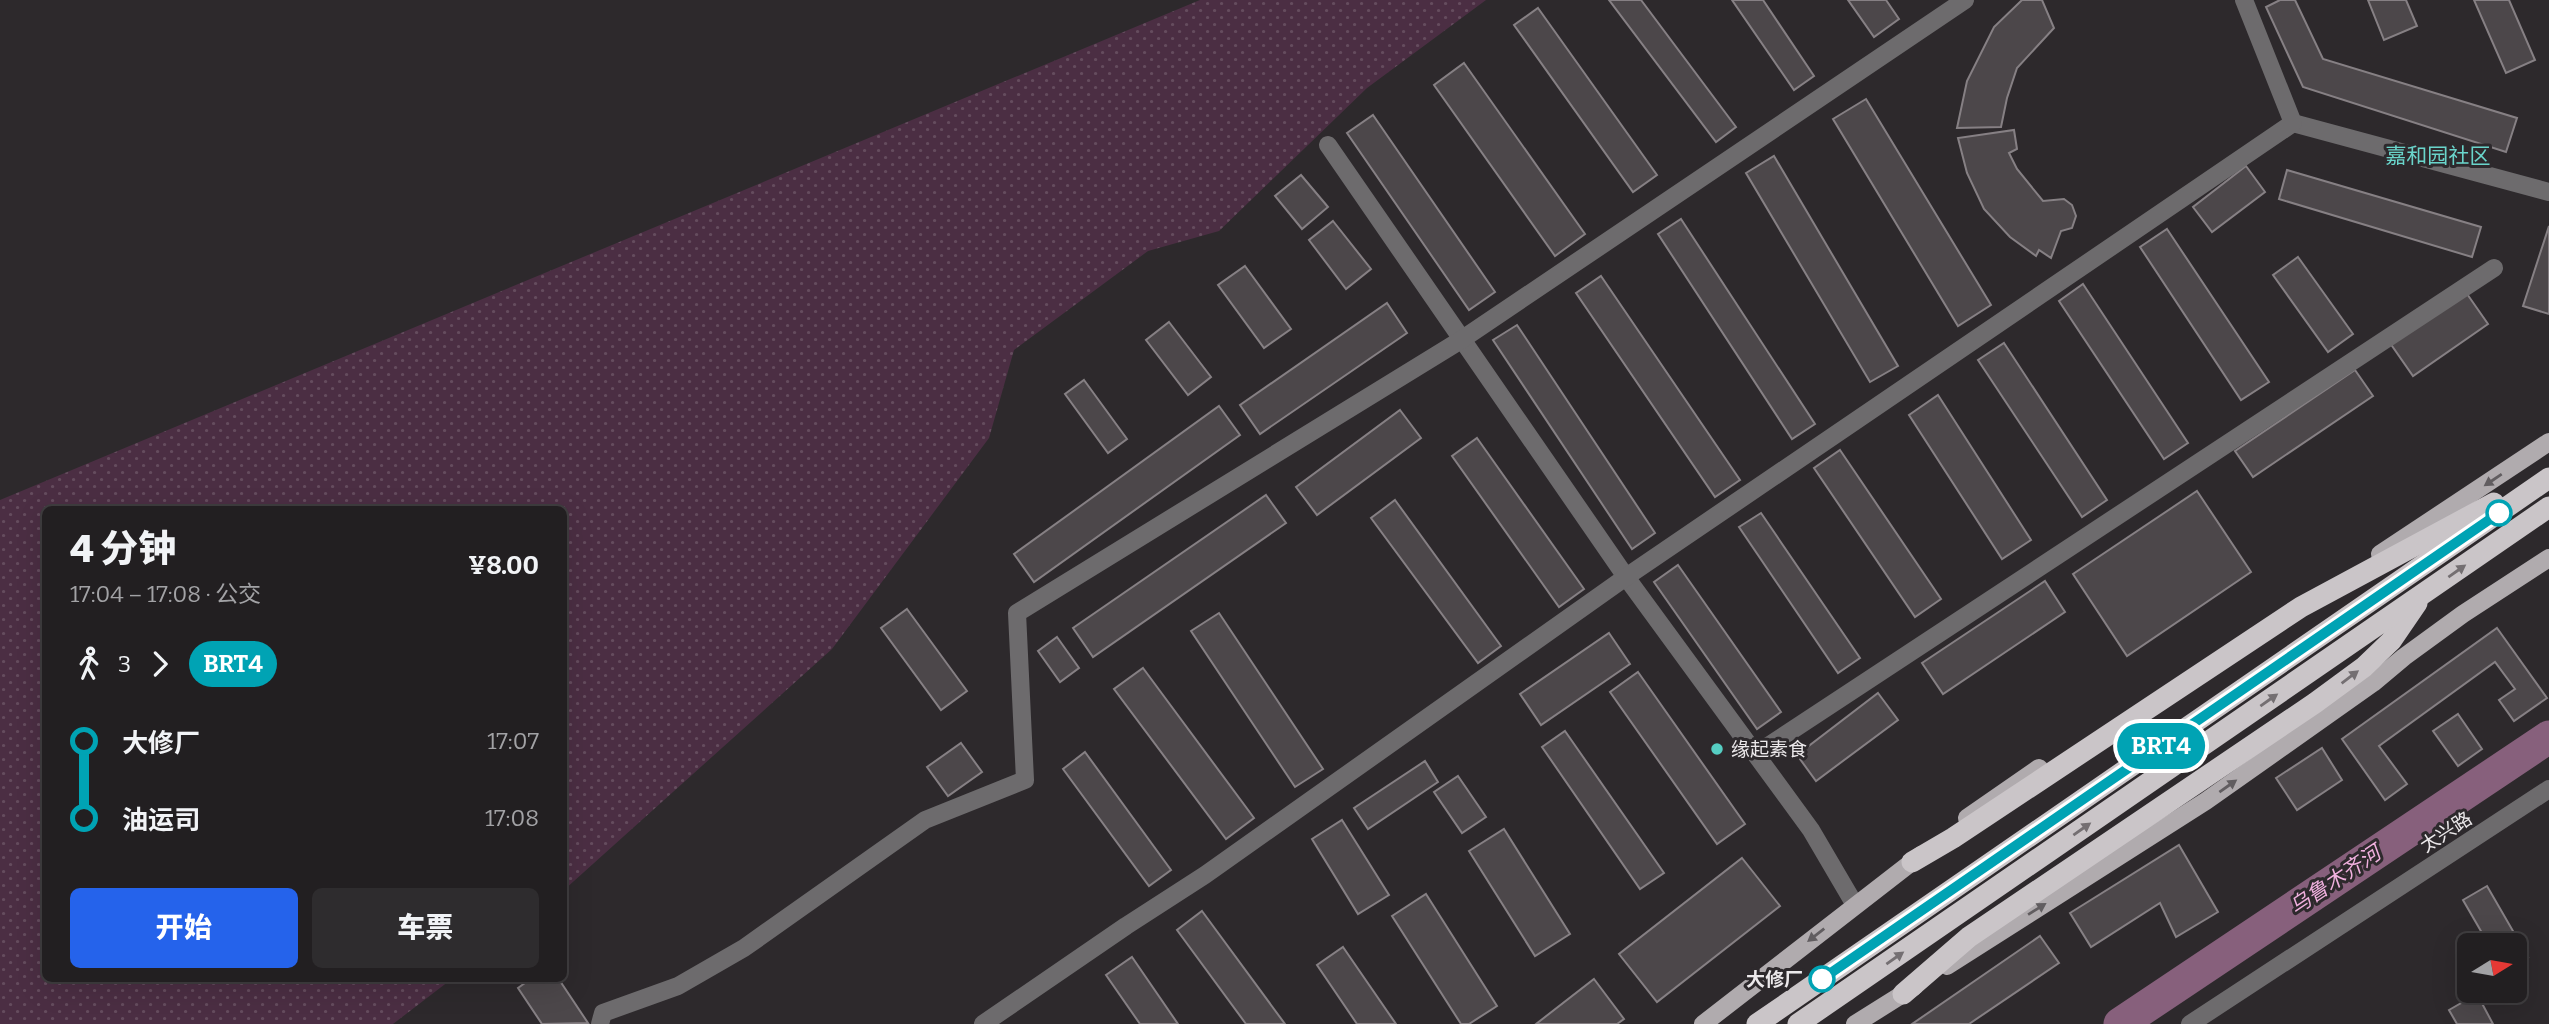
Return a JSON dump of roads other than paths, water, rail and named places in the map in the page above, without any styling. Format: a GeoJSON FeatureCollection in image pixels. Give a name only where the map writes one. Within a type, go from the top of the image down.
{"type":"FeatureCollection","features":[{"type":"Feature","properties":{"kind":"highway"},"geometry":{"type":"LineString","coordinates":[[1912,862],[2301,607],[2449,525],[2549,477]]}},
{"type":"Feature","properties":{"kind":"highway"},"geometry":{"type":"LineString","coordinates":[[1757,1024],[2549,477]]}},
{"type":"Feature","properties":{"kind":"highway"},"geometry":{"type":"LineString","coordinates":[[1798,1024],[2549,507]]}},
{"type":"Feature","properties":{"kind":"highway"},"geometry":{"type":"LineString","coordinates":[[1903,994],[1969,937],[2364,667],[2391,641],[2423,594]]}},
{"type":"Feature","properties":{"kind":"main road"},"geometry":{"type":"LineString","coordinates":[[1703,1024],[1999,794],[2226,646],[2388,549],[2549,442]]}},
{"type":"Feature","properties":{"kind":"main road"},"geometry":{"type":"LineString","coordinates":[[1855,1024],[2206,801],[2373,683],[2463,614],[2549,558]]}},
{"type":"Feature","properties":{"kind":"street"},"geometry":{"type":"LineString","coordinates":[[600,1024],[603,1013],[678,986],[744,948],[925,820],[1025,780],[1017,613],[1461,340],[1965,0]]}},
{"type":"Feature","properties":{"kind":"street"},"geometry":{"type":"LineString","coordinates":[[2244,0],[2292,123]]}},
{"type":"Feature","properties":{"kind":"street"},"geometry":{"type":"LineString","coordinates":[[983,1024],[1205,875],[1626,577],[2292,123],[2549,192]]}},
{"type":"Feature","properties":{"kind":"street"},"geometry":{"type":"LineString","coordinates":[[1328,145],[1626,577],[1811,831],[1855,905]]}},
{"type":"Feature","properties":{"kind":"street"},"geometry":{"type":"LineString","coordinates":[[1756,754],[2494,268]]}},
{"type":"Feature","properties":{"kind":"street","name":"太兴路"},"geometry":{"type":"LineString","coordinates":[[2190,1024],[2549,789]]}},
{"type":"Feature","properties":{"kind":"waterway","name":"乌鲁木齐河"},"geometry":{"type":"LineString","coordinates":[[2120,1024],[2549,737]]}},
{"type":"Feature","properties":{"kind":"place","name":"缘起素食"},"geometry":{"type":"Point","coordinates":[1717,749]}},
{"type":"Feature","properties":{"kind":"place","name":"大修厂"},"geometry":{"type":"Point","coordinates":[1822,979]}},
{"type":"Feature","properties":{"kind":"district","name":"嘉和园社区"},"geometry":{"type":"Point","coordinates":[2438,156]}}]}
